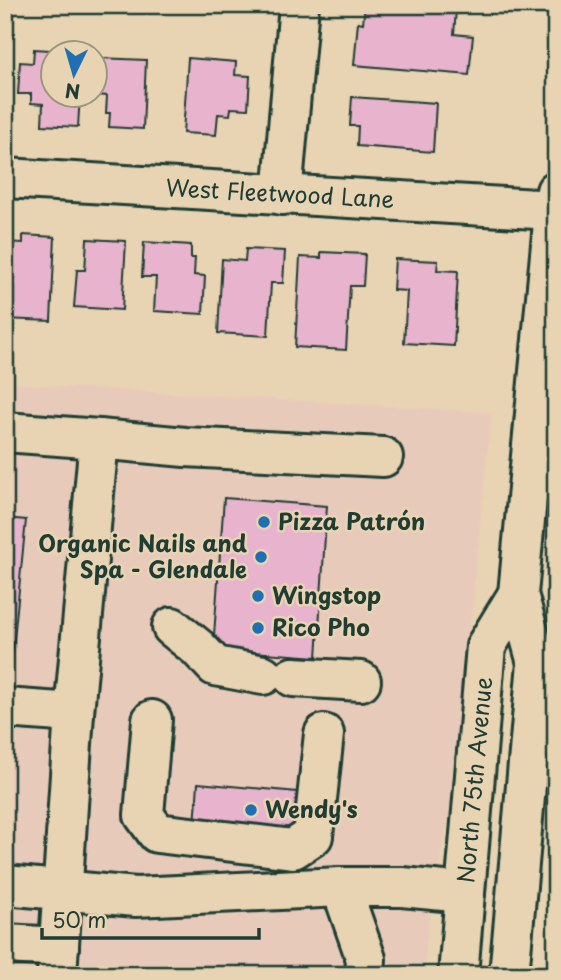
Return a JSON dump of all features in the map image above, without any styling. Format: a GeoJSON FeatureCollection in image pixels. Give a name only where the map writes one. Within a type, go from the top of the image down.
{"type":"FeatureCollection","features":[{"type":"Feature","properties":{"kind":"main road"},"geometry":{"type":"LineString","coordinates":[[282,195],[299,5]]}},
{"type":"Feature","properties":{"kind":"main road","name":"West Fleetwood Lane"},"geometry":{"type":"LineString","coordinates":[[5,178],[483,205],[555,201]]}},
{"type":"Feature","properties":{"kind":"main road","name":"North 75th Avenue"},"geometry":{"type":"LineString","coordinates":[[509,975],[537,663],[518,594],[555,201]]}},
{"type":"Feature","properties":{"kind":"main road"},"geometry":{"type":"LineString","coordinates":[[5,432],[185,447],[383,457]]}},
{"type":"Feature","properties":{"kind":"main road"},"geometry":{"type":"LineString","coordinates":[[5,944],[58,961],[74,713],[99,439]]}},
{"type":"Feature","properties":{"kind":"main road","name":"North 75th Avenue"},"geometry":{"type":"LineString","coordinates":[[458,975],[486,646],[518,594]]}},
{"type":"Feature","properties":{"kind":"main road"},"geometry":{"type":"LineString","coordinates":[[172,628],[198,648],[215,666],[278,676],[361,681]]}},
{"type":"Feature","properties":{"kind":"main road"},"geometry":{"type":"LineString","coordinates":[[5,708],[74,713]]}},
{"type":"Feature","properties":{"kind":"main road"},"geometry":{"type":"LineString","coordinates":[[152,720],[144,815],[157,833],[293,849],[313,836],[324,734]]}},
{"type":"Feature","properties":{"kind":"main road"},"geometry":{"type":"LineString","coordinates":[[5,885],[136,897],[341,887],[402,887],[466,893]]}},
{"type":"Feature","properties":{"kind":"main road"},"geometry":{"type":"LineString","coordinates":[[341,887],[366,959],[365,975]]}},
{"type":"Feature","properties":{"kind":"shaded area"},"geometry":{"type":"Polygon","coordinates":[[[5,383],[491,413],[455,782],[428,927],[423,975],[5,975],[5,383]]]}},
{"type":"Feature","properties":{"kind":"building"},"geometry":{"type":"Polygon","coordinates":[[[365,5],[456,10],[454,34],[473,36],[469,75],[354,65],[358,22],[363,23],[365,5]]]}},
{"type":"Feature","properties":{"kind":"building"},"geometry":{"type":"Polygon","coordinates":[[[34,49],[38,49],[38,104],[31,103],[31,94],[18,94],[20,62],[33,63],[34,49]]]}},
{"type":"Feature","properties":{"kind":"building"},"geometry":{"type":"Polygon","coordinates":[[[108,58],[146,60],[143,129],[109,127],[110,113],[106,113],[108,58]]]}},
{"type":"Feature","properties":{"kind":"building"},"geometry":{"type":"Polygon","coordinates":[[[188,58],[236,62],[235,75],[250,76],[248,109],[231,108],[230,115],[218,114],[216,135],[183,133],[188,58]]]}},
{"type":"Feature","properties":{"kind":"building"},"geometry":{"type":"Polygon","coordinates":[[[352,97],[436,103],[433,152],[357,146],[358,126],[350,126],[352,97]]]}},
{"type":"Feature","properties":{"kind":"building"},"geometry":{"type":"Polygon","coordinates":[[[43,108],[79,108],[78,127],[42,125],[43,108]]]}},
{"type":"Feature","properties":{"kind":"building"},"geometry":{"type":"Polygon","coordinates":[[[23,235],[55,237],[51,321],[5,319],[5,242],[23,243],[23,235]]]}},
{"type":"Feature","properties":{"kind":"building"},"geometry":{"type":"Polygon","coordinates":[[[87,239],[126,241],[122,310],[74,307],[77,270],[85,270],[87,239]]]}},
{"type":"Feature","properties":{"kind":"building"},"geometry":{"type":"Polygon","coordinates":[[[144,242],[191,245],[191,258],[195,258],[194,275],[205,276],[203,314],[154,311],[156,277],[142,277],[144,242]]]}},
{"type":"Feature","properties":{"kind":"building"},"geometry":{"type":"Polygon","coordinates":[[[246,249],[285,251],[283,283],[271,283],[268,336],[218,333],[222,259],[245,261],[246,249]]]}},
{"type":"Feature","properties":{"kind":"building"},"geometry":{"type":"Polygon","coordinates":[[[321,252],[365,254],[363,286],[350,286],[346,350],[295,347],[300,257],[321,258],[321,252]]]}},
{"type":"Feature","properties":{"kind":"building"},"geometry":{"type":"Polygon","coordinates":[[[395,259],[438,261],[437,270],[458,271],[454,346],[404,343],[407,291],[393,290],[395,259]]]}},
{"type":"Feature","properties":{"kind":"building"},"geometry":{"type":"Polygon","coordinates":[[[224,498],[327,506],[317,657],[213,649],[224,498]]]}},
{"type":"Feature","properties":{"kind":"building"},"geometry":{"type":"Polygon","coordinates":[[[5,518],[26,520],[12,659],[5,659],[5,518]]]}},
{"type":"Feature","properties":{"kind":"building","name":"Wendy's"},"geometry":{"type":"Polygon","coordinates":[[[198,783],[308,793],[304,836],[195,826],[198,783]]]}},
{"type":"Feature","properties":{"kind":"place","name":"Pizza Patrón"},"geometry":{"type":"Point","coordinates":[264,522]}},
{"type":"Feature","properties":{"kind":"place","name":"Organic Nails and Spa - Glendale"},"geometry":{"type":"Point","coordinates":[261,557]}},
{"type":"Feature","properties":{"kind":"place","name":"Wingstop"},"geometry":{"type":"Point","coordinates":[258,596]}},
{"type":"Feature","properties":{"kind":"place","name":"Rico Pho"},"geometry":{"type":"Point","coordinates":[258,628]}},
{"type":"Feature","properties":{"kind":"place","name":"Wendy's"},"geometry":{"type":"Point","coordinates":[251,810]}}]}
